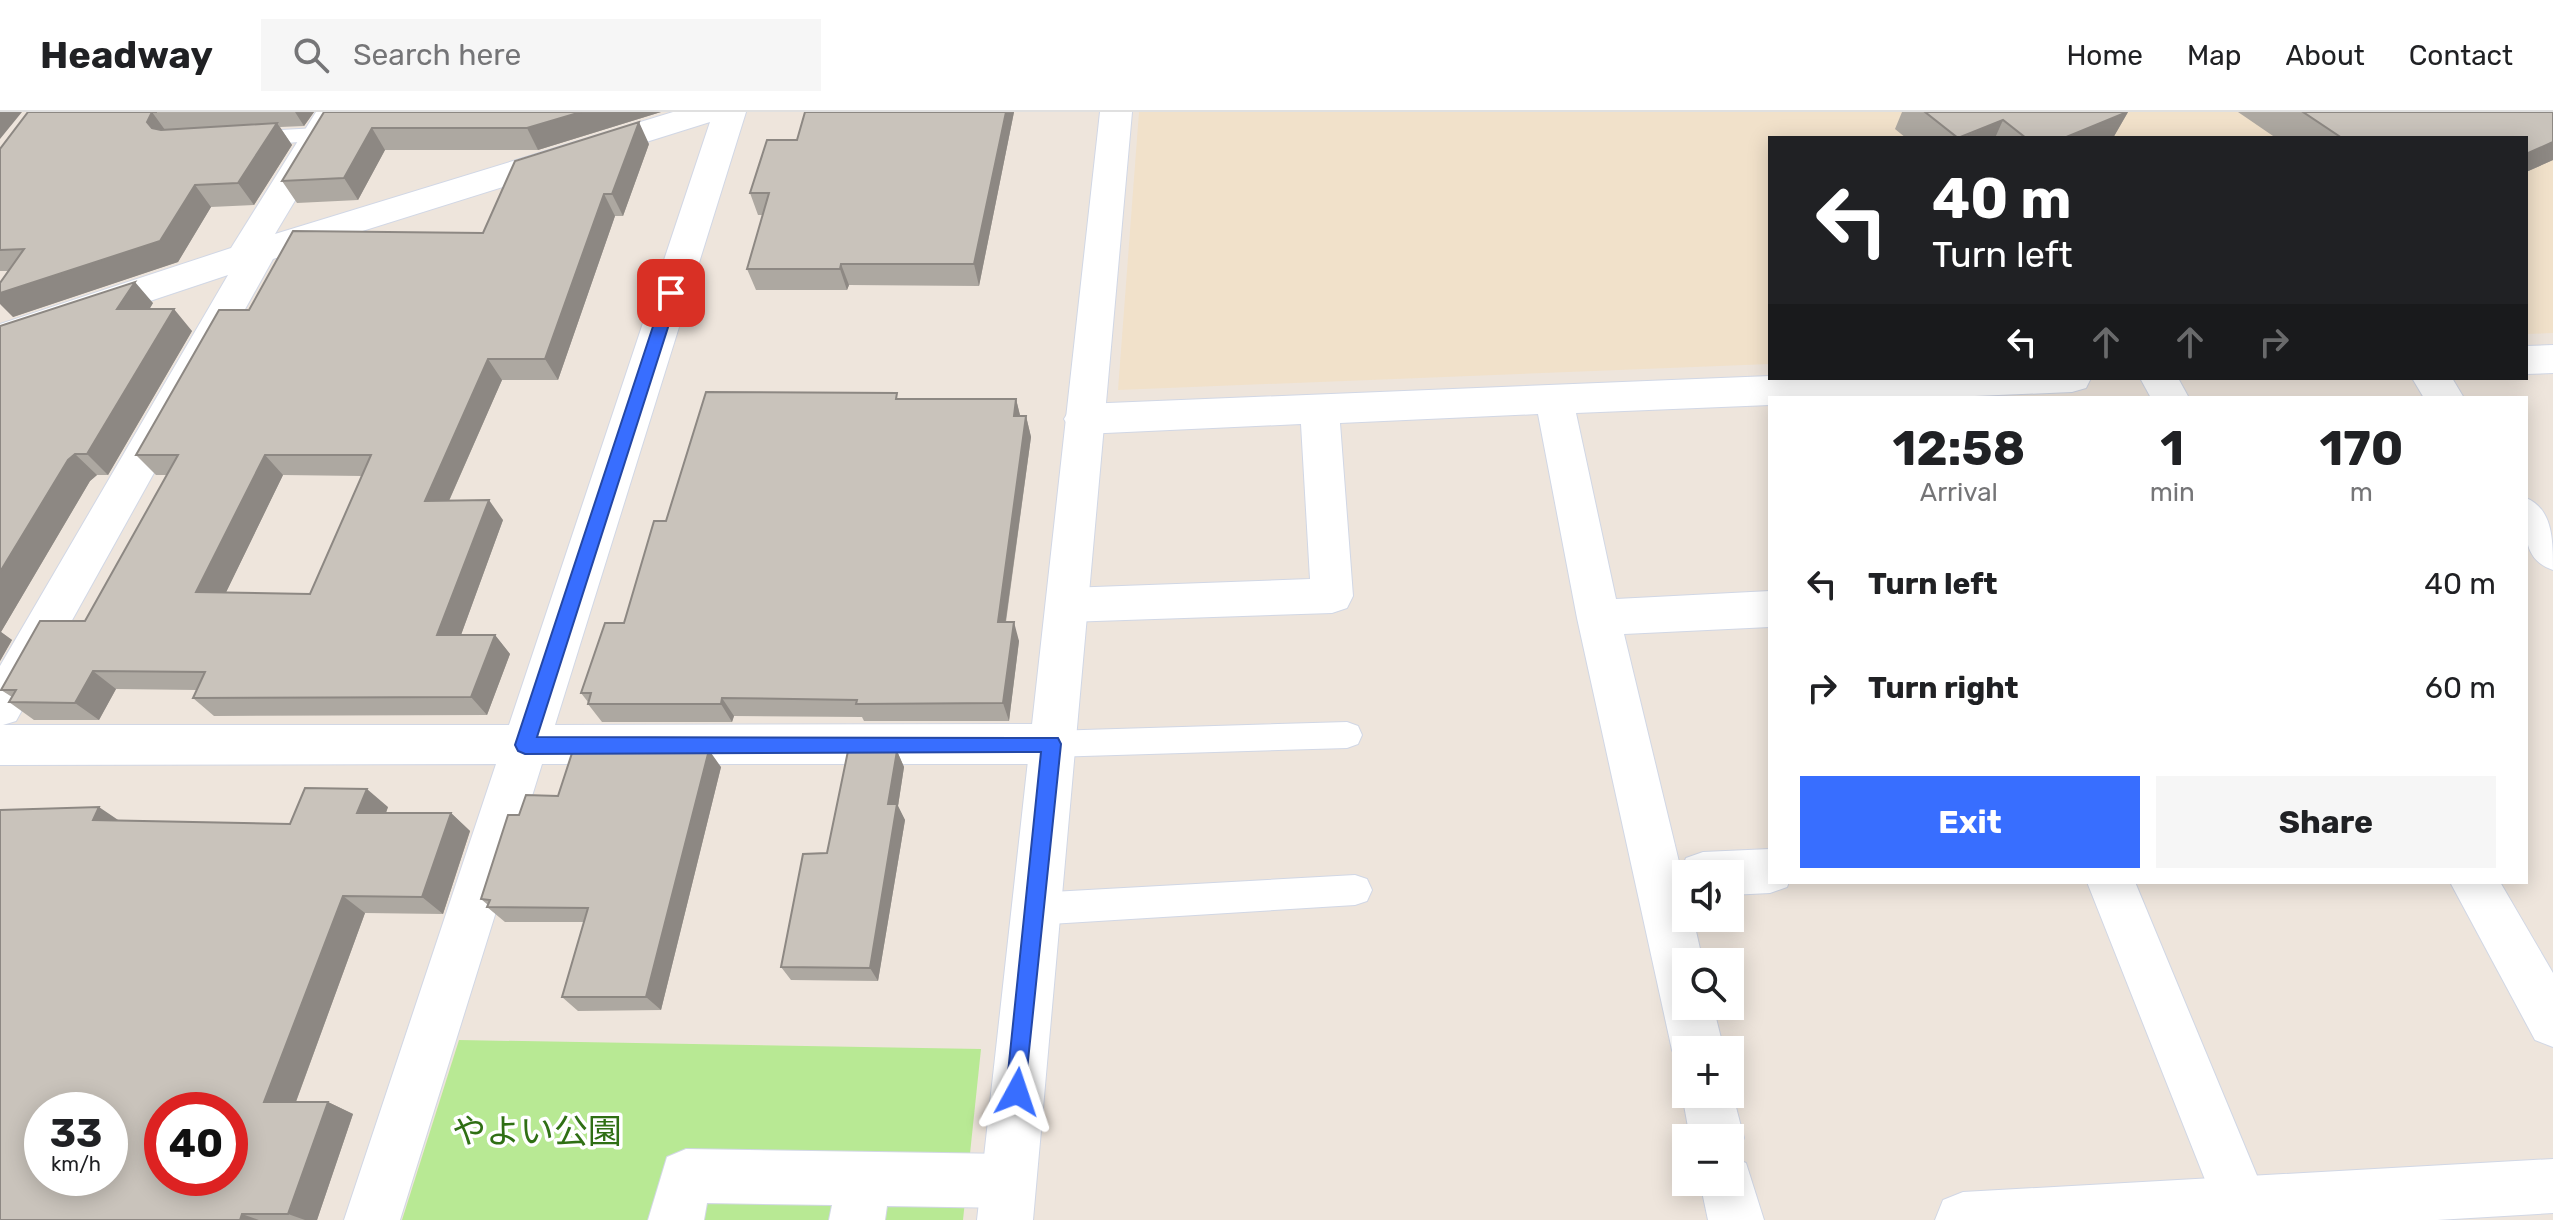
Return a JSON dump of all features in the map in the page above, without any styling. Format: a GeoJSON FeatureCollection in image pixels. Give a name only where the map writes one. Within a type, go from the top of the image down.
{"type":"FeatureCollection","features":[{"type":"Feature","properties":{"kind":"street"},"geometry":{"type":"LineString","coordinates":[[0,338],[252,253],[708,112]]}},
{"type":"Feature","properties":{"kind":"street"},"geometry":{"type":"LineString","coordinates":[[372,1220],[730,112]]}},
{"type":"Feature","properties":{"kind":"street"},"geometry":{"type":"LineString","coordinates":[[676,1220],[686,1176],[861,1199],[1007,1200],[1116,112]]}},
{"type":"Feature","properties":{"kind":"street"},"geometry":{"type":"LineString","coordinates":[[0,707],[324,124]]}},
{"type":"Feature","properties":{"kind":"street"},"geometry":{"type":"LineString","coordinates":[[2528,360],[2553,359]]}},
{"type":"Feature","properties":{"kind":"street"},"geometry":{"type":"LineString","coordinates":[[1084,419],[1554,400],[1915,391],[2048,380]]}},
{"type":"Feature","properties":{"kind":"street"},"geometry":{"type":"LineString","coordinates":[[1554,400],[1599,618],[1678,860]]}},
{"type":"Feature","properties":{"kind":"street"},"geometry":{"type":"LineString","coordinates":[[1067,605],[1332,596],[1319,409]]}},
{"type":"Feature","properties":{"kind":"street"},"geometry":{"type":"LineString","coordinates":[[2528,517],[2553,553]]}},
{"type":"Feature","properties":{"kind":"street"},"geometry":{"type":"LineString","coordinates":[[1599,618],[1768,609]]}},
{"type":"Feature","properties":{"kind":"street"},"geometry":{"type":"LineString","coordinates":[[0,745],[1051,744]]}},
{"type":"Feature","properties":{"kind":"street"},"geometry":{"type":"LineString","coordinates":[[1744,872],[1768,871]]}},
{"type":"Feature","properties":{"kind":"street"},"geometry":{"type":"LineString","coordinates":[[2112,884],[2241,1202]]}},
{"type":"Feature","properties":{"kind":"street"},"geometry":{"type":"LineString","coordinates":[[2475,884],[2553,1022]]}},
{"type":"Feature","properties":{"kind":"street"},"geometry":{"type":"LineString","coordinates":[[1963,1220],[2553,1186]]}},
{"type":"Feature","properties":{"kind":"street"},"geometry":{"type":"LineString","coordinates":[[1730,1196],[1736,1220]]}},
{"type":"Feature","properties":{"kind":"lane"},"geometry":{"type":"LineString","coordinates":[[223,140],[324,124]]}},
{"type":"Feature","properties":{"kind":"lane"},"geometry":{"type":"LineString","coordinates":[[1051,744],[1347,735]]}},
{"type":"Feature","properties":{"kind":"lane"},"geometry":{"type":"LineString","coordinates":[[1034,909],[1355,890]]}},
{"type":"Feature","properties":{"kind":"shaded area"},"geometry":{"type":"Polygon","coordinates":[[[1139,112],[2553,112],[2553,333],[2528,334],[2528,136],[1768,136],[1768,364],[1118,390],[1139,112]]]}},
{"type":"Feature","properties":{"kind":"green space","name":"やよい公園"},"geometry":{"type":"Polygon","coordinates":[[[459,1040],[981,1049],[963,1220],[402,1220],[459,1040]]]}},
{"type":"Feature","properties":{"kind":"building"},"geometry":{"type":"Polygon","coordinates":[[[28,112],[152,112],[147,122],[152,128],[161,130],[277,123],[238,183],[195,185],[160,241],[0,293],[0,283],[24,249],[0,250],[0,149],[28,112]]]}},
{"type":"Feature","properties":{"kind":"building"},"geometry":{"type":"Polygon","coordinates":[[[324,112],[581,112],[527,128],[372,128],[344,178],[282,181],[324,112]]]}},
{"type":"Feature","properties":{"kind":"building"},"geometry":{"type":"Polygon","coordinates":[[[805,112],[1006,112],[974,264],[841,264],[840,269],[747,269],[769,193],[750,193],[767,140],[797,140],[805,112]]]}},
{"type":"Feature","properties":{"kind":"building"},"geometry":{"type":"Polygon","coordinates":[[[1925,112],[2127,112],[2069,136],[2023,136],[2003,120],[1963,136],[1955,136],[1925,112]]]}},
{"type":"Feature","properties":{"kind":"building"},"geometry":{"type":"Polygon","coordinates":[[[2303,112],[2553,112],[2553,142],[2528,153],[2528,136],[2339,136],[2303,112]]]}},
{"type":"Feature","properties":{"kind":"building"},"geometry":{"type":"Polygon","coordinates":[[[639,122],[612,194],[604,194],[545,359],[488,359],[425,501],[489,500],[437,635],[495,635],[471,697],[193,698],[205,672],[93,671],[75,703],[9,702],[16,690],[1,690],[40,621],[85,621],[178,455],[136,455],[219,310],[249,310],[293,231],[483,233],[515,161],[639,122]],[[265,455],[196,592],[310,594],[371,455],[265,455]]]}},
{"type":"Feature","properties":{"kind":"building"},"geometry":{"type":"Polygon","coordinates":[[[135,282],[117,309],[174,309],[87,454],[75,454],[68,460],[0,572],[0,326],[135,282]]]}},
{"type":"Feature","properties":{"kind":"building"},"geometry":{"type":"Polygon","coordinates":[[[706,392],[897,393],[896,399],[1016,399],[1014,416],[1026,416],[998,622],[1014,622],[1003,703],[856,704],[857,700],[722,698],[721,704],[588,704],[591,693],[581,693],[605,623],[624,623],[654,521],[666,521],[706,392]]]}},
{"type":"Feature","properties":{"kind":"building"},"geometry":{"type":"Polygon","coordinates":[[[573,750],[709,750],[646,997],[562,997],[588,908],[487,907],[490,900],[481,899],[508,815],[519,815],[526,795],[558,796],[573,750]]]}},
{"type":"Feature","properties":{"kind":"building"},"geometry":{"type":"Polygon","coordinates":[[[848,751],[897,751],[888,804],[897,804],[870,968],[781,967],[803,854],[827,853],[848,751]]]}},
{"type":"Feature","properties":{"kind":"building"},"geometry":{"type":"Polygon","coordinates":[[[305,788],[367,789],[357,813],[451,813],[422,897],[343,896],[264,1102],[328,1102],[288,1214],[242,1214],[240,1220],[0,1220],[0,810],[99,807],[93,820],[290,824],[305,788]]]}},
{"type":"Feature","properties":{"kind":"route"},"geometry":{"type":"LineString","coordinates":[[671,293],[525,745],[1051,744],[1017,1092]]}}]}
